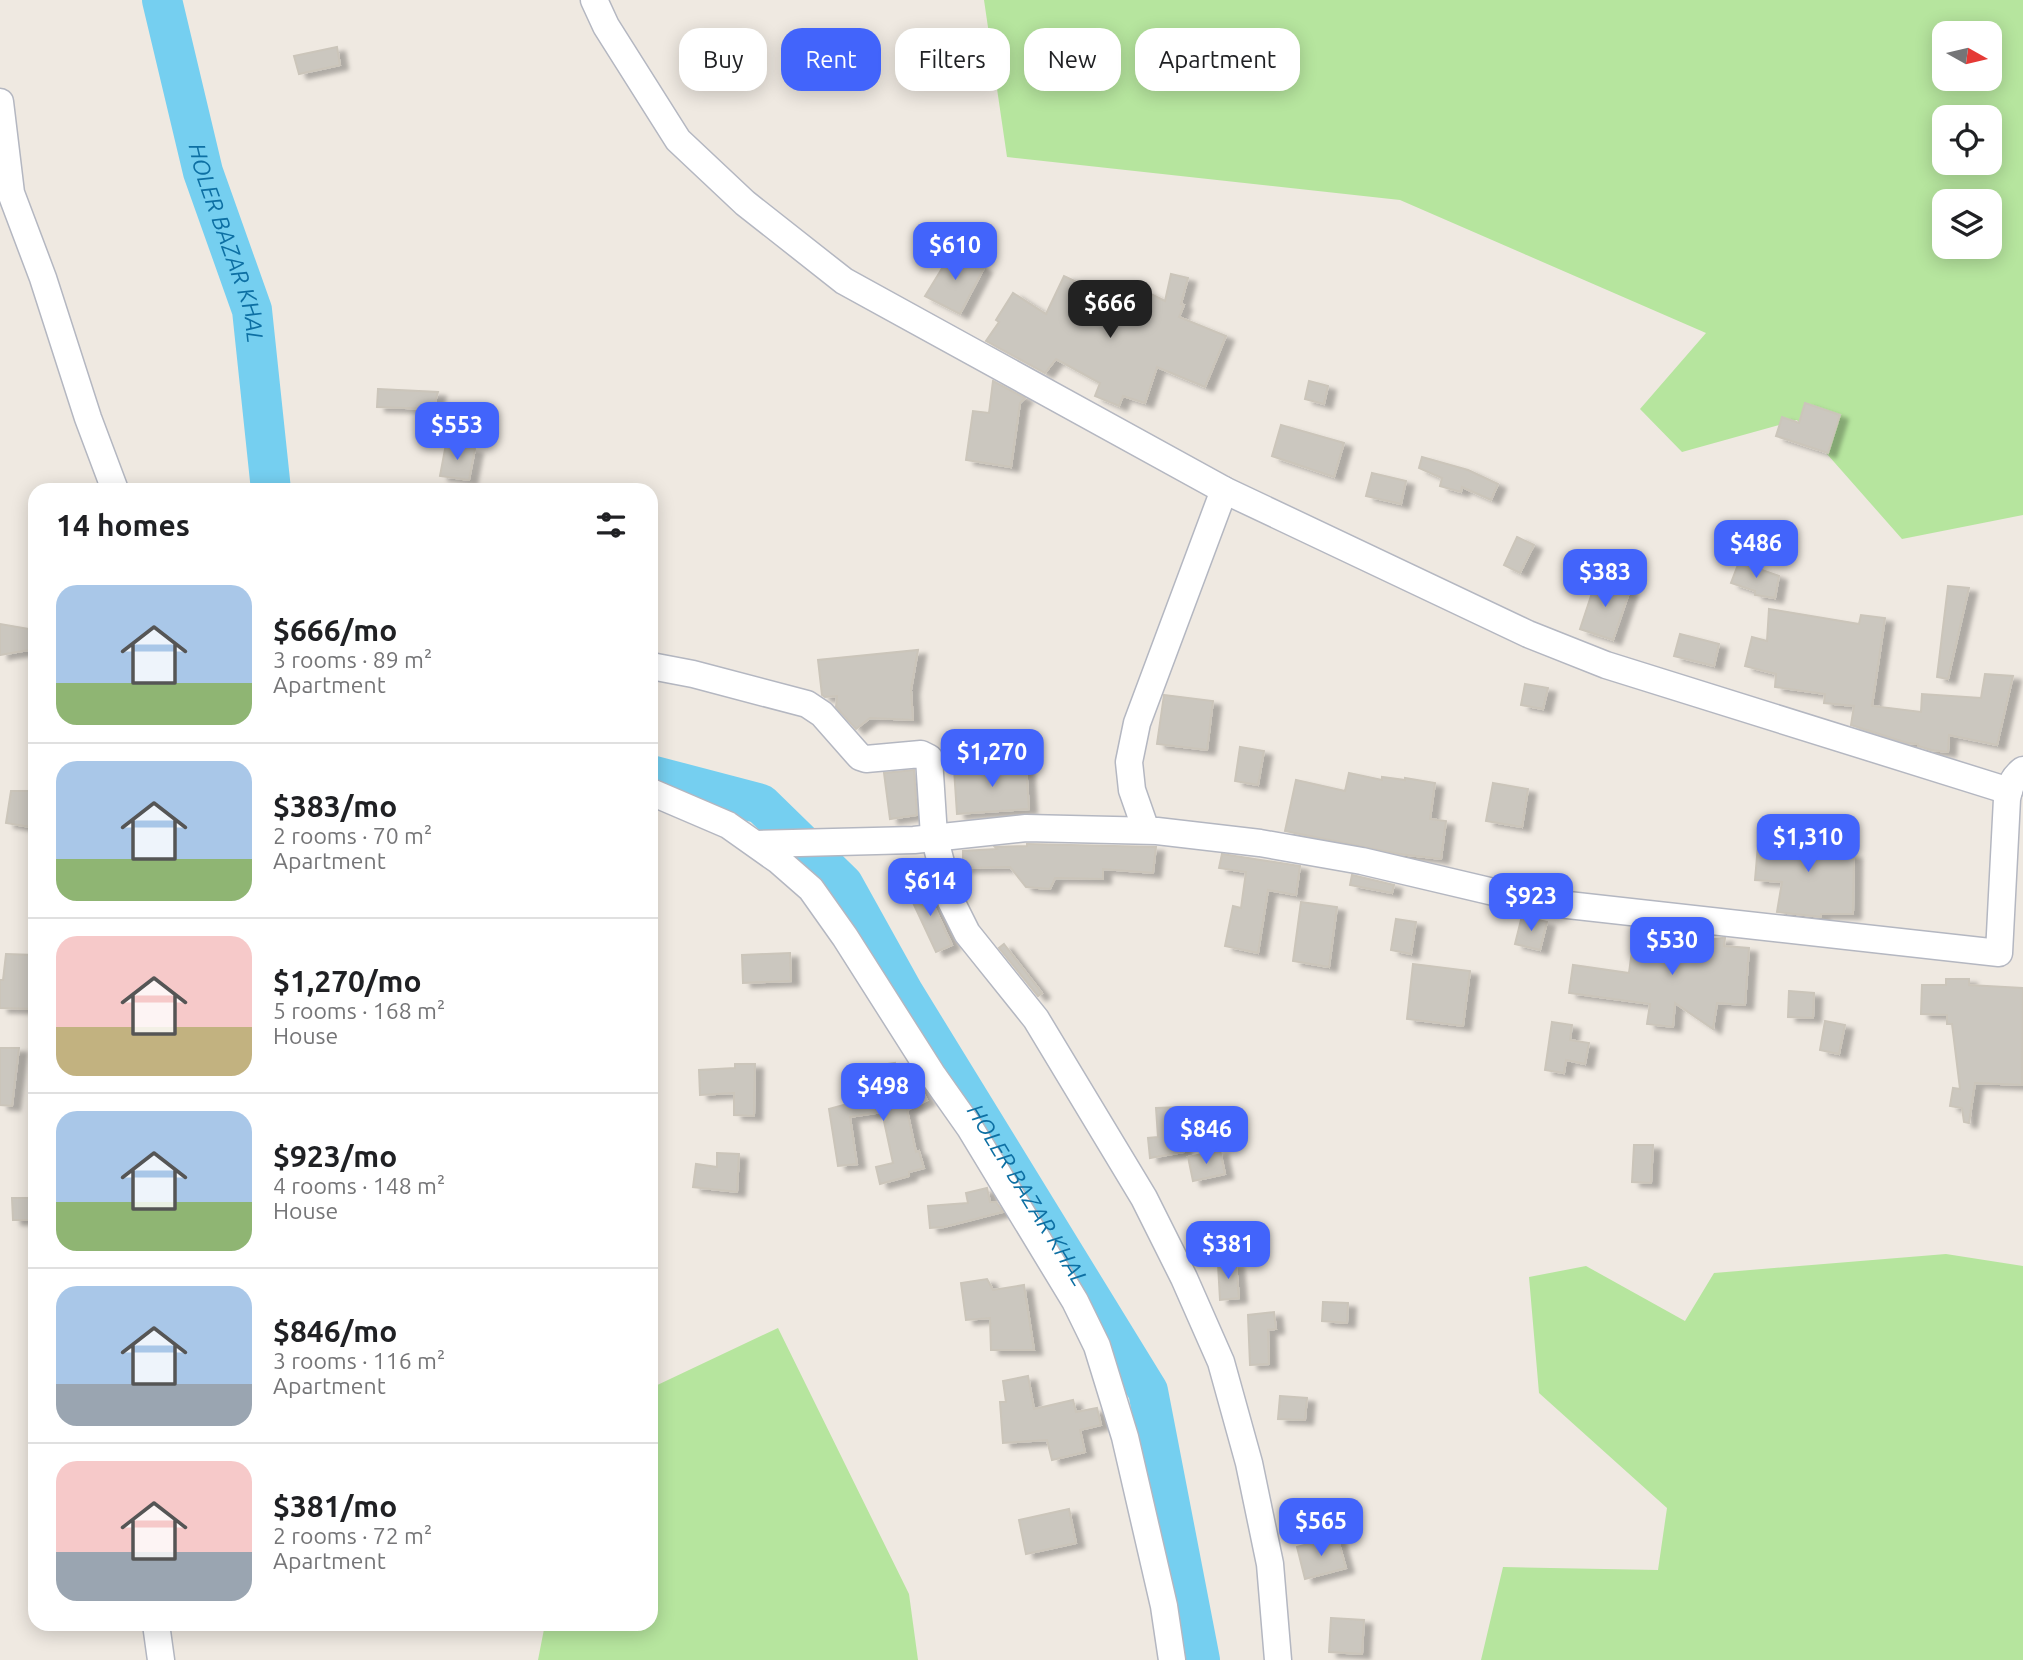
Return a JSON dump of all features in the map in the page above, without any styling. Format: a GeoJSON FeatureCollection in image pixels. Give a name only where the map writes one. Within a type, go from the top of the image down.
{"type":"FeatureCollection","features":[{"type":"Feature","properties":{"kind":"street"},"geometry":{"type":"LineString","coordinates":[[594,0],[606,26],[678,140],[745,203],[844,281],[1224,490],[1528,634],[1606,665],[2016,780],[2011,954],[1532,901],[1362,861],[1260,843],[1146,830],[1026,828],[872,842],[765,844]]}},
{"type":"Feature","properties":{"kind":"street"},"geometry":{"type":"LineString","coordinates":[[0,102],[5,194],[43,278],[88,418],[112,483]]}},
{"type":"Feature","properties":{"kind":"street"},"geometry":{"type":"LineString","coordinates":[[1146,830],[1132,790],[1129,762],[1137,723],[1224,490]]}},
{"type":"Feature","properties":{"kind":"street"},"geometry":{"type":"LineString","coordinates":[[658,667],[807,704],[822,715],[860,757],[921,754],[929,758],[934,836],[951,901],[967,933],[1036,1019],[1144,1198],[1184,1278],[1221,1362],[1249,1463],[1270,1564],[1278,1660]]}},
{"type":"Feature","properties":{"kind":"street"},"geometry":{"type":"LineString","coordinates":[[658,795],[699,811],[765,844],[811,889],[970,1128],[1075,1301],[1097,1346],[1125,1437],[1164,1606],[1172,1660]]}},
{"type":"Feature","properties":{"kind":"street"},"geometry":{"type":"LineString","coordinates":[[157,1631],[161,1660]]}},
{"type":"Feature","properties":{"kind":"green space"},"geometry":{"type":"Polygon","coordinates":[[[984,0],[2023,0],[2023,515],[1902,539],[1797,420],[1682,452],[1640,409],[1706,333],[1400,200],[1007,157],[997,91],[1010,91],[1010,28],[988,28],[984,0]]]}},
{"type":"Feature","properties":{"kind":"green space"},"geometry":{"type":"Polygon","coordinates":[[[1946,1254],[2023,1266],[2023,1660],[1481,1660],[1503,1567],[1658,1570],[1667,1508],[1539,1393],[1529,1277],[1586,1266],[1685,1321],[1714,1273],[1946,1254]]]}},
{"type":"Feature","properties":{"kind":"green space"},"geometry":{"type":"Polygon","coordinates":[[[778,1328],[909,1594],[918,1660],[538,1660],[544,1631],[658,1631],[658,1385],[778,1328]]]}},
{"type":"Feature","properties":{"kind":"building"},"geometry":{"type":"Polygon","coordinates":[[[337,47],[340,65],[299,74],[294,56],[337,47]]]}},
{"type":"Feature","properties":{"kind":"building"},"geometry":{"type":"Polygon","coordinates":[[[954,249],[984,268],[960,314],[925,296],[954,249]]]}},
{"type":"Feature","properties":{"kind":"building"},"geometry":{"type":"Polygon","coordinates":[[[1171,274],[1188,278],[1181,304],[1184,305],[1179,317],[1226,336],[1205,387],[1157,367],[1145,403],[1123,396],[1119,406],[1095,396],[1100,383],[1056,359],[1045,373],[986,341],[1013,293],[1046,314],[1064,276],[1090,288],[1082,305],[1130,321],[1145,291],[1165,301],[1171,274]]]}},
{"type":"Feature","properties":{"kind":"building"},"geometry":{"type":"Polygon","coordinates":[[[993,381],[1025,398],[1020,403],[1011,467],[966,460],[973,411],[989,413],[993,381]]]}},
{"type":"Feature","properties":{"kind":"building"},"geometry":{"type":"Polygon","coordinates":[[[1309,381],[1328,386],[1324,404],[1305,399],[1309,381]]]}},
{"type":"Feature","properties":{"kind":"building"},"geometry":{"type":"Polygon","coordinates":[[[378,389],[438,392],[433,409],[377,407],[378,389]]]}},
{"type":"Feature","properties":{"kind":"building"},"geometry":{"type":"Polygon","coordinates":[[[1805,403],[1840,415],[1828,453],[1776,436],[1782,417],[1799,423],[1805,403]]]}},
{"type":"Feature","properties":{"kind":"building"},"geometry":{"type":"Polygon","coordinates":[[[1281,425],[1344,443],[1334,477],[1272,456],[1281,425]]]}},
{"type":"Feature","properties":{"kind":"building"},"geometry":{"type":"Polygon","coordinates":[[[446,444],[475,449],[469,480],[440,476],[446,444]]]}},
{"type":"Feature","properties":{"kind":"building"},"geometry":{"type":"Polygon","coordinates":[[[1422,457],[1468,470],[1498,484],[1491,500],[1462,487],[1461,492],[1440,486],[1442,478],[1419,468],[1422,457]]]}},
{"type":"Feature","properties":{"kind":"building"},"geometry":{"type":"Polygon","coordinates":[[[1372,473],[1406,481],[1401,504],[1366,496],[1372,473]]]}},
{"type":"Feature","properties":{"kind":"building"},"geometry":{"type":"Polygon","coordinates":[[[1517,537],[1534,545],[1520,573],[1504,565],[1517,537]]]}},
{"type":"Feature","properties":{"kind":"building"},"geometry":{"type":"Polygon","coordinates":[[[1739,562],[1779,576],[1775,598],[1755,595],[1755,591],[1731,583],[1739,562]]]}},
{"type":"Feature","properties":{"kind":"building"},"geometry":{"type":"Polygon","coordinates":[[[1597,578],[1630,590],[1613,640],[1580,629],[1597,578]]]}},
{"type":"Feature","properties":{"kind":"building"},"geometry":{"type":"Polygon","coordinates":[[[1948,586],[1969,588],[1948,679],[1937,677],[1948,586]]]}},
{"type":"Feature","properties":{"kind":"building"},"geometry":{"type":"Polygon","coordinates":[[[1769,609],[1859,624],[1861,615],[1885,618],[1872,706],[1921,712],[1922,694],[1981,698],[1985,674],[2013,676],[1997,745],[1949,735],[1948,752],[1931,750],[1851,725],[1854,706],[1824,703],[1825,694],[1775,687],[1776,674],[1745,666],[1752,637],[1767,641],[1769,609]]]}},
{"type":"Feature","properties":{"kind":"building"},"geometry":{"type":"Polygon","coordinates":[[[0,624],[28,629],[28,650],[0,655],[0,624]]]}},
{"type":"Feature","properties":{"kind":"building"},"geometry":{"type":"Polygon","coordinates":[[[1680,634],[1719,644],[1714,666],[1674,656],[1680,634]]]}},
{"type":"Feature","properties":{"kind":"building"},"geometry":{"type":"Polygon","coordinates":[[[918,650],[911,690],[913,720],[870,718],[856,729],[836,707],[837,696],[822,695],[818,660],[918,650]]]}},
{"type":"Feature","properties":{"kind":"building"},"geometry":{"type":"Polygon","coordinates":[[[1525,684],[1548,688],[1543,709],[1521,705],[1525,684]]]}},
{"type":"Feature","properties":{"kind":"building"},"geometry":{"type":"Polygon","coordinates":[[[1164,695],[1213,701],[1207,750],[1157,744],[1164,695]]]}},
{"type":"Feature","properties":{"kind":"building"},"geometry":{"type":"Polygon","coordinates":[[[1240,747],[1264,751],[1258,785],[1235,781],[1240,747]]]}},
{"type":"Feature","properties":{"kind":"building"},"geometry":{"type":"Polygon","coordinates":[[[1026,764],[1029,809],[957,814],[954,769],[1026,764]]]}},
{"type":"Feature","properties":{"kind":"building"},"geometry":{"type":"Polygon","coordinates":[[[914,770],[917,815],[890,819],[884,773],[914,770]]]}},
{"type":"Feature","properties":{"kind":"building"},"geometry":{"type":"Polygon","coordinates":[[[1349,773],[1382,780],[1382,777],[1405,778],[1435,783],[1430,819],[1446,821],[1441,859],[1399,854],[1285,831],[1296,780],[1345,791],[1349,773]]]}},
{"type":"Feature","properties":{"kind":"building"},"geometry":{"type":"Polygon","coordinates":[[[1493,783],[1528,789],[1522,827],[1486,821],[1493,783]]]}},
{"type":"Feature","properties":{"kind":"building"},"geometry":{"type":"Polygon","coordinates":[[[11,791],[28,791],[28,827],[6,823],[11,791]]]}},
{"type":"Feature","properties":{"kind":"building"},"geometry":{"type":"Polygon","coordinates":[[[1793,820],[1826,825],[1821,853],[1854,854],[1853,914],[1821,914],[1821,917],[1777,912],[1782,882],[1755,880],[1758,845],[1788,847],[1793,820]]]}},
{"type":"Feature","properties":{"kind":"building"},"geometry":{"type":"Polygon","coordinates":[[[1027,844],[1156,847],[1153,873],[1103,869],[1103,879],[1055,878],[1050,889],[1026,887],[1010,867],[963,868],[963,851],[1027,844]]]}},
{"type":"Feature","properties":{"kind":"building"},"geometry":{"type":"Polygon","coordinates":[[[1222,854],[1300,866],[1296,895],[1268,890],[1258,953],[1225,946],[1233,906],[1241,908],[1246,872],[1219,868],[1222,854]]]}},
{"type":"Feature","properties":{"kind":"building"},"geometry":{"type":"Polygon","coordinates":[[[1352,875],[1394,885],[1392,893],[1350,885],[1352,875]]]}},
{"type":"Feature","properties":{"kind":"building"},"geometry":{"type":"Polygon","coordinates":[[[924,885],[952,945],[936,952],[908,892],[924,885]]]}},
{"type":"Feature","properties":{"kind":"building"},"geometry":{"type":"Polygon","coordinates":[[[1301,902],[1337,907],[1329,967],[1293,961],[1301,902]]]}},
{"type":"Feature","properties":{"kind":"building"},"geometry":{"type":"Polygon","coordinates":[[[1522,916],[1547,922],[1540,950],[1515,944],[1522,916]]]}},
{"type":"Feature","properties":{"kind":"building"},"geometry":{"type":"Polygon","coordinates":[[[1396,919],[1416,922],[1411,954],[1391,950],[1396,919]]]}},
{"type":"Feature","properties":{"kind":"building"},"geometry":{"type":"Polygon","coordinates":[[[1635,928],[1684,934],[1683,943],[1725,938],[1724,946],[1749,948],[1745,1005],[1717,1003],[1713,1029],[1675,1003],[1673,1027],[1647,1024],[1650,1004],[1569,993],[1573,965],[1629,973],[1635,928]]]}},
{"type":"Feature","properties":{"kind":"building"},"geometry":{"type":"Polygon","coordinates":[[[1004,944],[1042,993],[1038,996],[999,948],[1004,944]]]}},
{"type":"Feature","properties":{"kind":"building"},"geometry":{"type":"Polygon","coordinates":[[[790,953],[791,981],[743,983],[742,955],[790,953]]]}},
{"type":"Feature","properties":{"kind":"building"},"geometry":{"type":"Polygon","coordinates":[[[6,954],[28,955],[28,1009],[0,1008],[0,980],[3,980],[6,954]]]}},
{"type":"Feature","properties":{"kind":"building"},"geometry":{"type":"Polygon","coordinates":[[[1413,964],[1470,971],[1463,1026],[1407,1019],[1413,964]]]}},
{"type":"Feature","properties":{"kind":"building"},"geometry":{"type":"Polygon","coordinates":[[[1946,979],[1969,979],[1969,985],[2023,988],[2022,1085],[1975,1083],[1969,1123],[1964,1122],[1962,1108],[1950,1106],[1953,1088],[1960,1089],[1952,1024],[1947,1024],[1947,1015],[1921,1014],[1922,985],[1946,985],[1946,979]]]}},
{"type":"Feature","properties":{"kind":"building"},"geometry":{"type":"Polygon","coordinates":[[[1789,991],[1814,993],[1813,1018],[1788,1017],[1789,991]]]}},
{"type":"Feature","properties":{"kind":"building"},"geometry":{"type":"Polygon","coordinates":[[[1825,1021],[1845,1025],[1839,1054],[1820,1050],[1825,1021]]]}},
{"type":"Feature","properties":{"kind":"building"},"geometry":{"type":"Polygon","coordinates":[[[1552,1022],[1572,1025],[1570,1040],[1589,1043],[1585,1064],[1566,1060],[1564,1073],[1545,1070],[1552,1022]]]}},
{"type":"Feature","properties":{"kind":"building"},"geometry":{"type":"Polygon","coordinates":[[[0,1048],[19,1048],[12,1106],[0,1105],[0,1048]]]}},
{"type":"Feature","properties":{"kind":"building"},"geometry":{"type":"Polygon","coordinates":[[[895,1063],[897,1080],[913,1074],[927,1100],[907,1110],[916,1152],[919,1151],[924,1168],[909,1172],[909,1176],[880,1184],[876,1167],[893,1163],[882,1112],[850,1117],[857,1164],[838,1166],[829,1109],[873,1097],[871,1086],[876,1086],[873,1066],[895,1063]]]}},
{"type":"Feature","properties":{"kind":"building"},"geometry":{"type":"Polygon","coordinates":[[[735,1064],[755,1064],[754,1116],[734,1115],[734,1093],[700,1095],[699,1070],[735,1068],[735,1064]]]}},
{"type":"Feature","properties":{"kind":"building"},"geometry":{"type":"Polygon","coordinates":[[[1180,1107],[1184,1152],[1150,1158],[1148,1138],[1158,1137],[1156,1108],[1180,1107]]]}},
{"type":"Feature","properties":{"kind":"building"},"geometry":{"type":"Polygon","coordinates":[[[1634,1145],[1653,1145],[1651,1183],[1632,1182],[1634,1145]]]}},
{"type":"Feature","properties":{"kind":"building"},"geometry":{"type":"Polygon","coordinates":[[[1220,1150],[1225,1174],[1193,1181],[1188,1157],[1220,1150]]]}},
{"type":"Feature","properties":{"kind":"building"},"geometry":{"type":"Polygon","coordinates":[[[717,1153],[739,1154],[737,1192],[693,1187],[696,1164],[717,1167],[717,1153]]]}},
{"type":"Feature","properties":{"kind":"building"},"geometry":{"type":"Polygon","coordinates":[[[987,1188],[990,1202],[996,1202],[1003,1212],[930,1228],[928,1206],[968,1203],[966,1193],[987,1188]]]}},
{"type":"Feature","properties":{"kind":"building"},"geometry":{"type":"Polygon","coordinates":[[[12,1198],[28,1198],[28,1220],[13,1220],[12,1198]]]}},
{"type":"Feature","properties":{"kind":"building"},"geometry":{"type":"Polygon","coordinates":[[[1236,1263],[1239,1298],[1220,1300],[1218,1264],[1236,1263]]]}},
{"type":"Feature","properties":{"kind":"building"},"geometry":{"type":"Polygon","coordinates":[[[987,1279],[993,1290],[1024,1285],[1034,1350],[991,1350],[990,1318],[966,1320],[961,1283],[987,1279]]]}},
{"type":"Feature","properties":{"kind":"building"},"geometry":{"type":"Polygon","coordinates":[[[1323,1302],[1348,1303],[1347,1323],[1322,1321],[1323,1302]]]}},
{"type":"Feature","properties":{"kind":"building"},"geometry":{"type":"Polygon","coordinates":[[[1274,1312],[1276,1329],[1268,1330],[1269,1364],[1250,1365],[1248,1315],[1274,1312]]]}},
{"type":"Feature","properties":{"kind":"building"},"geometry":{"type":"Polygon","coordinates":[[[1028,1376],[1034,1409],[1073,1400],[1076,1412],[1097,1408],[1101,1425],[1080,1430],[1085,1452],[1052,1460],[1047,1440],[1003,1443],[1000,1402],[1006,1402],[1003,1381],[1028,1376]]]}},
{"type":"Feature","properties":{"kind":"building"},"geometry":{"type":"Polygon","coordinates":[[[1280,1396],[1307,1398],[1305,1420],[1278,1419],[1280,1396]]]}},
{"type":"Feature","properties":{"kind":"building"},"geometry":{"type":"Polygon","coordinates":[[[1069,1509],[1076,1543],[1026,1554],[1019,1520],[1069,1509]]]}},
{"type":"Feature","properties":{"kind":"building"},"geometry":{"type":"Polygon","coordinates":[[[1337,1536],[1346,1568],[1305,1579],[1297,1547],[1337,1536]]]}},
{"type":"Feature","properties":{"kind":"building"},"geometry":{"type":"Polygon","coordinates":[[[1331,1618],[1364,1620],[1362,1654],[1329,1652],[1331,1618]]]}},
{"type":"Feature","properties":{"kind":"waterway","name":"HOLER BAZAR KHAL"},"geometry":{"type":"LineString","coordinates":[[162,0],[203,172],[252,310],[270,483]]}},
{"type":"Feature","properties":{"kind":"waterway","name":"HOLER BAZAR KHAL"},"geometry":{"type":"LineString","coordinates":[[658,777],[761,804],[843,884],[903,992],[1148,1391],[1200,1660]]}}]}
